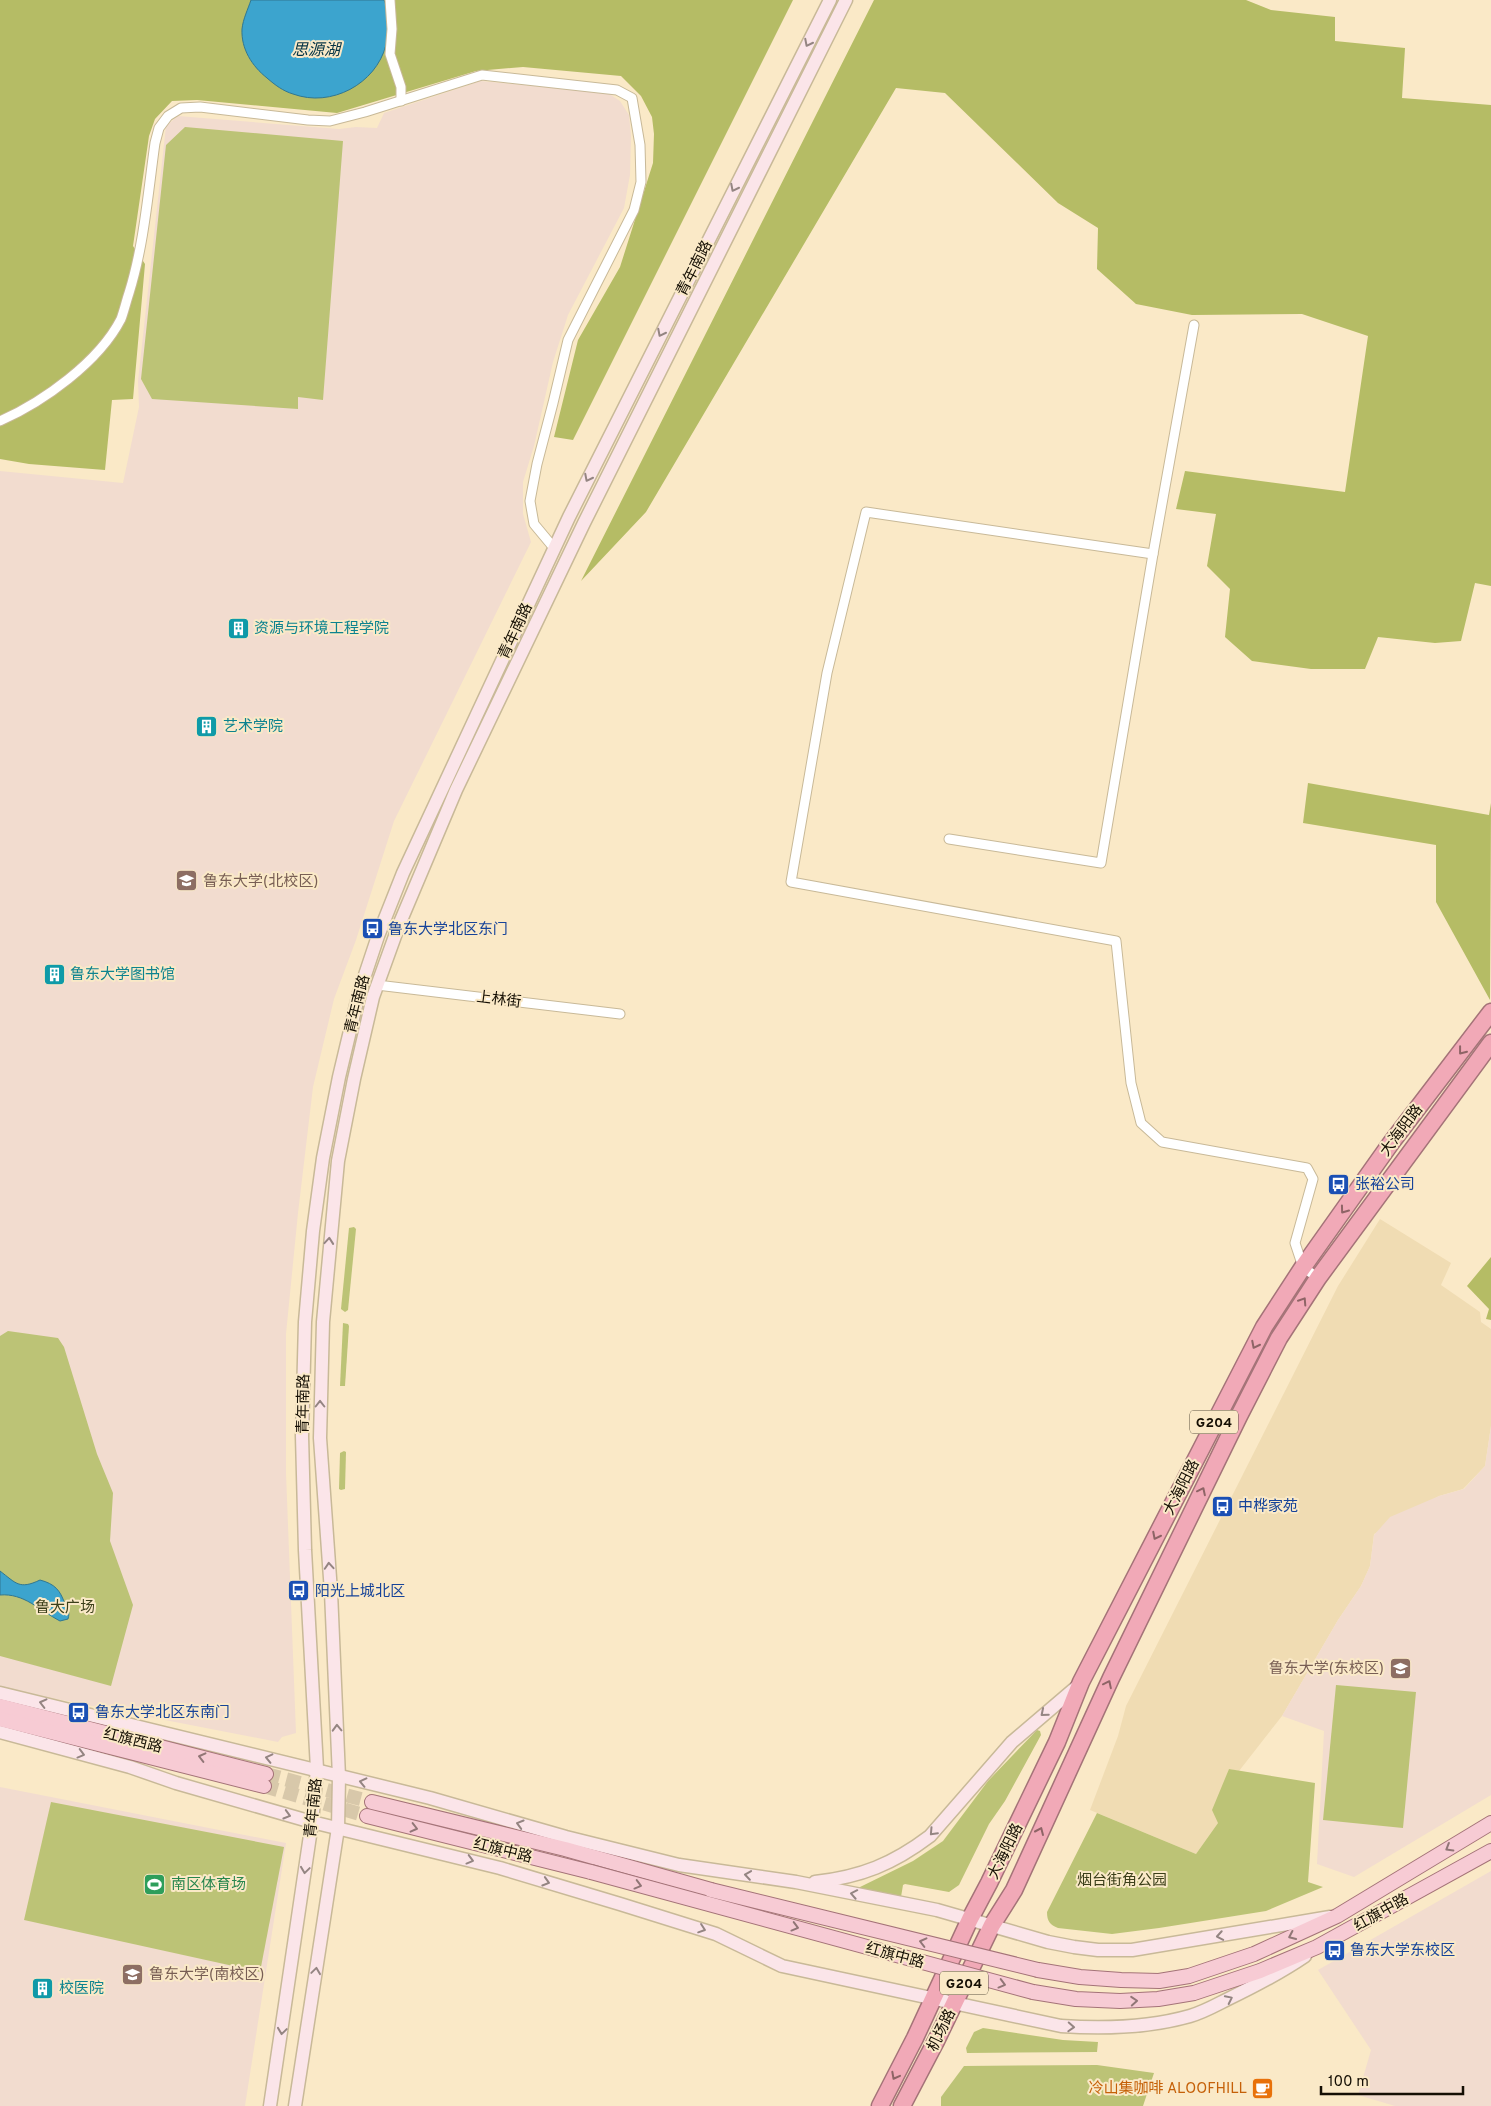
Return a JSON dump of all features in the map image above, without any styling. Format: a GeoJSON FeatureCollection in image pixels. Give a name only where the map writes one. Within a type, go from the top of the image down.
{"type":"FeatureCollection","features":[{"type":"Feature","properties":{"kind":"highway","name":"大海阳路"},"geometry":{"type":"LineString","coordinates":[[934,1998],[970,1919],[997,1868],[1057,1742],[1081,1682],[1264,1327],[1303,1267],[1391,1143],[1491,1012]]}},
{"type":"Feature","properties":{"kind":"highway","name":"大海阳路"},"geometry":{"type":"LineString","coordinates":[[992,1925],[1011,1895],[1084,1734],[1239,1416],[1280,1338],[1318,1278],[1491,1044]]}},
{"type":"Feature","properties":{"kind":"highway","name":"机场路"},"geometry":{"type":"LineString","coordinates":[[902,2106],[933,2048],[992,1925]]}},
{"type":"Feature","properties":{"kind":"highway","name":"机场路"},"geometry":{"type":"LineString","coordinates":[[880,2106],[934,1998]]}},
{"type":"Feature","properties":{"kind":"main road","name":"青年南路"},"geometry":{"type":"LineString","coordinates":[[270,2106],[312,1822],[316,1769],[306,1550],[302,1382],[305,1322],[313,1231],[323,1158],[339,1077],[359,993],[378,936],[440,793],[554,548],[830,0]]}},
{"type":"Feature","properties":{"kind":"main road","name":"青年南路"},"geometry":{"type":"LineString","coordinates":[[295,2106],[338,1828],[339,1777],[331,1592],[320,1438],[322,1322],[338,1161],[354,1080],[377,985],[399,925],[456,790],[584,523],[846,0]]}},
{"type":"Feature","properties":{"kind":"main road"},"geometry":{"type":"LineString","coordinates":[[796,1882],[837,1880],[861,1874],[897,1859],[914,1849],[930,1836],[1012,1742],[1081,1682]]}},
{"type":"Feature","properties":{"kind":"main road"},"geometry":{"type":"LineString","coordinates":[[0,1693],[430,1798],[566,1837],[597,1850],[679,1865],[796,1882],[902,1903],[970,1919],[1048,1942],[1098,1950],[1132,1950],[1337,1916]]}},
{"type":"Feature","properties":{"kind":"main road","name":"红旗西路"},"geometry":{"type":"LineString","coordinates":[[0,1706],[265,1780],[0,1719]]}},
{"type":"Feature","properties":{"kind":"main road"},"geometry":{"type":"LineString","coordinates":[[0,1732],[130,1767],[176,1783],[312,1822],[518,1873],[716,1934],[782,1966],[934,1998],[954,2005],[1023,2020],[1061,2026],[1100,2028],[1168,2022],[1192,2016],[1280,1973],[1317,1947]]}},
{"type":"Feature","properties":{"kind":"main road","name":"红旗中路"},"geometry":{"type":"LineString","coordinates":[[372,1802],[597,1850],[712,1890],[1056,1974],[1121,1980],[1159,1981],[1189,1976],[1254,1954],[1337,1916],[1491,1823]]}},
{"type":"Feature","properties":{"kind":"main road","name":"红旗中路"},"geometry":{"type":"LineString","coordinates":[[366,1816],[591,1872],[1053,1996],[1120,2001],[1158,1999],[1194,1993],[1260,1971],[1317,1947],[1491,1851]]}},
{"type":"Feature","properties":{"kind":"street"},"geometry":{"type":"LineString","coordinates":[[390,0],[392,29],[390,54],[401,87],[401,100]]}},
{"type":"Feature","properties":{"kind":"street"},"geometry":{"type":"LineString","coordinates":[[0,422],[55,389],[81,369],[104,344],[121,318],[140,250],[155,143],[159,128],[168,116],[181,108],[200,107],[330,121],[482,75],[617,90],[632,98],[640,145],[641,182],[634,210],[568,340],[554,403],[536,464],[530,501],[534,524],[554,548]]}},
{"type":"Feature","properties":{"kind":"street"},"geometry":{"type":"LineString","coordinates":[[950,839],[1101,863],[1194,325]]}},
{"type":"Feature","properties":{"kind":"street"},"geometry":{"type":"LineString","coordinates":[[1153,554],[866,512],[828,673],[791,882],[1116,941],[1131,1083],[1141,1123],[1162,1142],[1306,1168],[1313,1179],[1295,1243],[1303,1267],[1318,1278]]}},
{"type":"Feature","properties":{"kind":"street","name":"上林街"},"geometry":{"type":"LineString","coordinates":[[377,985],[620,1014]]}},
{"type":"Feature","properties":{"kind":"shaded area","name":"鲁东大学(北校区)"},"geometry":{"type":"Polygon","coordinates":[[[481,81],[608,93],[620,101],[629,115],[631,136],[630,175],[624,208],[568,315],[553,362],[534,446],[523,482],[523,514],[531,542],[394,821],[356,940],[334,999],[313,1087],[286,1334],[286,1473],[296,1733],[282,1737],[278,1742],[0,1688],[0,471],[123,483],[139,407],[138,381],[166,126],[178,116],[339,129],[356,127],[377,128],[384,113],[481,81]]]}},
{"type":"Feature","properties":{"kind":"shaded area"},"geometry":{"type":"Polygon","coordinates":[[[1380,1219],[1451,1263],[1441,1285],[1480,1312],[1481,1322],[1491,1329],[1491,1426],[1485,1466],[1463,1489],[1439,1496],[1374,1534],[1370,1566],[1361,1586],[1338,1620],[1282,1716],[1239,1771],[1229,1769],[1218,1823],[1196,1854],[1090,1810],[1118,1736],[1126,1706],[1338,1286],[1380,1219]]]}},
{"type":"Feature","properties":{"kind":"shaded area","name":"鲁东大学(东校区)"},"geometry":{"type":"Polygon","coordinates":[[[1491,1426],[1491,1795],[1354,1877],[1317,1864],[1324,1731],[1282,1716],[1338,1620],[1361,1586],[1370,1566],[1374,1535],[1390,1517],[1439,1496],[1464,1489],[1485,1466],[1491,1426]]]}},
{"type":"Feature","properties":{"kind":"shaded area","name":"鲁东大学(南校区)"},"geometry":{"type":"Polygon","coordinates":[[[0,1787],[286,1843],[245,2106],[0,2106],[0,1787]]]}},
{"type":"Feature","properties":{"kind":"shaded area"},"geometry":{"type":"Polygon","coordinates":[[[1491,1871],[1491,2106],[1395,2106],[1358,2095],[1371,2050],[1318,1970],[1491,1871]]]}},
{"type":"Feature","properties":{"kind":"green space"},"geometry":{"type":"Polygon","coordinates":[[[0,0],[793,0],[573,440],[554,437],[578,340],[620,267],[653,163],[654,134],[652,117],[641,96],[621,76],[523,67],[476,71],[337,113],[197,100],[172,101],[155,119],[149,136],[133,246],[145,264],[133,399],[112,400],[105,470],[29,464],[0,459],[0,0]]]}},
{"type":"Feature","properties":{"kind":"green space"},"geometry":{"type":"Polygon","coordinates":[[[874,0],[1246,0],[1271,10],[1335,17],[1335,41],[1405,48],[1402,98],[1491,105],[1491,586],[1475,583],[1461,641],[1435,643],[1378,637],[1365,669],[1311,669],[1252,661],[1225,637],[1230,589],[1207,566],[1216,514],[1176,509],[1185,471],[1345,492],[1368,336],[1302,314],[1192,315],[1136,304],[1097,269],[1098,228],[1058,203],[945,93],[896,88],[646,512],[581,581],[874,0]]]}},
{"type":"Feature","properties":{"kind":"green space"},"geometry":{"type":"Polygon","coordinates":[[[185,127],[343,141],[323,400],[298,397],[298,409],[152,399],[141,379],[166,145],[185,127]]]}},
{"type":"Feature","properties":{"kind":"green space"},"geometry":{"type":"Polygon","coordinates":[[[1308,783],[1489,815],[1491,803],[1490,1000],[1436,902],[1436,845],[1303,823],[1308,783]]]}},
{"type":"Feature","properties":{"kind":"green space"},"geometry":{"type":"Polygon","coordinates":[[[354,1227],[356,1229],[348,1310],[345,1312],[341,1309],[349,1228],[354,1227]]]}},
{"type":"Feature","properties":{"kind":"green space"},"geometry":{"type":"Polygon","coordinates":[[[1491,1257],[1491,1320],[1486,1319],[1489,1309],[1467,1286],[1491,1257]]]}},
{"type":"Feature","properties":{"kind":"green space"},"geometry":{"type":"Polygon","coordinates":[[[343,1323],[349,1326],[345,1386],[340,1386],[343,1323]]]}},
{"type":"Feature","properties":{"kind":"green space","name":"鲁大广场"},"geometry":{"type":"Polygon","coordinates":[[[8,1331],[58,1338],[64,1347],[97,1454],[113,1493],[110,1541],[133,1605],[111,1686],[0,1656],[0,1336],[8,1331]]]}},
{"type":"Feature","properties":{"kind":"green space"},"geometry":{"type":"Polygon","coordinates":[[[346,1452],[345,1489],[341,1490],[339,1489],[340,1453],[346,1452]]]}},
{"type":"Feature","properties":{"kind":"green space"},"geometry":{"type":"Polygon","coordinates":[[[1336,1685],[1416,1692],[1403,1828],[1323,1820],[1336,1685]]]}},
{"type":"Feature","properties":{"kind":"green space"},"geometry":{"type":"Polygon","coordinates":[[[1037,1730],[1040,1731],[1041,1735],[1005,1801],[989,1824],[959,1885],[949,1892],[905,1884],[903,1885],[901,1897],[858,1888],[913,1861],[943,1841],[988,1781],[1037,1730]]]}},
{"type":"Feature","properties":{"kind":"green space","name":"烟台街角公园"},"geometry":{"type":"Polygon","coordinates":[[[1229,1769],[1315,1783],[1308,1882],[1323,1887],[1266,1911],[1159,1928],[1112,1934],[1053,1926],[1047,1912],[1097,1813],[1196,1854],[1218,1823],[1212,1810],[1229,1769]]]}},
{"type":"Feature","properties":{"kind":"green space","name":"南区体育场"},"geometry":{"type":"Polygon","coordinates":[[[51,1802],[284,1847],[260,1972],[24,1920],[51,1802]]]}},
{"type":"Feature","properties":{"kind":"green space"},"geometry":{"type":"Polygon","coordinates":[[[983,2028],[1063,2040],[1098,2042],[1097,2052],[967,2053],[966,2048],[974,2032],[983,2028]]]}},
{"type":"Feature","properties":{"kind":"green space"},"geometry":{"type":"Polygon","coordinates":[[[1097,2065],[1154,2073],[1143,2106],[941,2106],[941,2097],[964,2066],[1097,2065]]]}},
{"type":"Feature","properties":{"kind":"water","name":"思源湖"},"geometry":{"type":"Polygon","coordinates":[[[251,0],[384,0],[389,28],[381,59],[373,71],[362,81],[336,95],[322,98],[307,98],[286,91],[276,85],[252,62],[243,43],[242,29],[244,18],[251,0]]]}},
{"type":"Feature","properties":{"kind":"water"},"geometry":{"type":"Polygon","coordinates":[[[0,1571],[22,1585],[40,1580],[50,1583],[61,1595],[68,1610],[68,1619],[60,1621],[24,1599],[0,1595],[0,1571]]]}},
{"type":"Feature","properties":{"kind":"tunnel"},"geometry":{"type":"LineString","coordinates":[[266,1774],[372,1802]]}},
{"type":"Feature","properties":{"kind":"tunnel"},"geometry":{"type":"LineString","coordinates":[[264,1786],[367,1816]]}},
{"type":"Feature","properties":{"kind":"place","name":"资源与环境工程学院"},"geometry":{"type":"Point","coordinates":[238,628]}},
{"type":"Feature","properties":{"kind":"place","name":"艺术学院"},"geometry":{"type":"Point","coordinates":[207,726]}},
{"type":"Feature","properties":{"kind":"place","name":"鲁东大学(北校区)"},"geometry":{"type":"Point","coordinates":[187,881]}},
{"type":"Feature","properties":{"kind":"place","name":"鲁东大学北区东门"},"geometry":{"type":"Point","coordinates":[372,929]}},
{"type":"Feature","properties":{"kind":"place","name":"鲁东大学图书馆"},"geometry":{"type":"Point","coordinates":[54,974]}},
{"type":"Feature","properties":{"kind":"place","name":"张裕公司"},"geometry":{"type":"Point","coordinates":[1339,1184]}},
{"type":"Feature","properties":{"kind":"place","name":"中桦家苑"},"geometry":{"type":"Point","coordinates":[1222,1506]}},
{"type":"Feature","properties":{"kind":"place","name":"阳光上城北区"},"geometry":{"type":"Point","coordinates":[299,1591]}},
{"type":"Feature","properties":{"kind":"place","name":"鲁东大学(东校区)"},"geometry":{"type":"Point","coordinates":[1400,1668]}},
{"type":"Feature","properties":{"kind":"place","name":"鲁东大学北区东南门"},"geometry":{"type":"Point","coordinates":[79,1712]}},
{"type":"Feature","properties":{"kind":"place","name":"南区体育场"},"geometry":{"type":"Point","coordinates":[155,1884]}},
{"type":"Feature","properties":{"kind":"place","name":"鲁东大学东校区"},"geometry":{"type":"Point","coordinates":[1334,1950]}},
{"type":"Feature","properties":{"kind":"place","name":"鲁东大学(南校区)"},"geometry":{"type":"Point","coordinates":[133,1974]}},
{"type":"Feature","properties":{"kind":"place","name":"校医院"},"geometry":{"type":"Point","coordinates":[43,1988]}},
{"type":"Feature","properties":{"kind":"place","name":"冷山集咖啡 ALOOFHILL"},"geometry":{"type":"Point","coordinates":[1263,2088]}}]}
